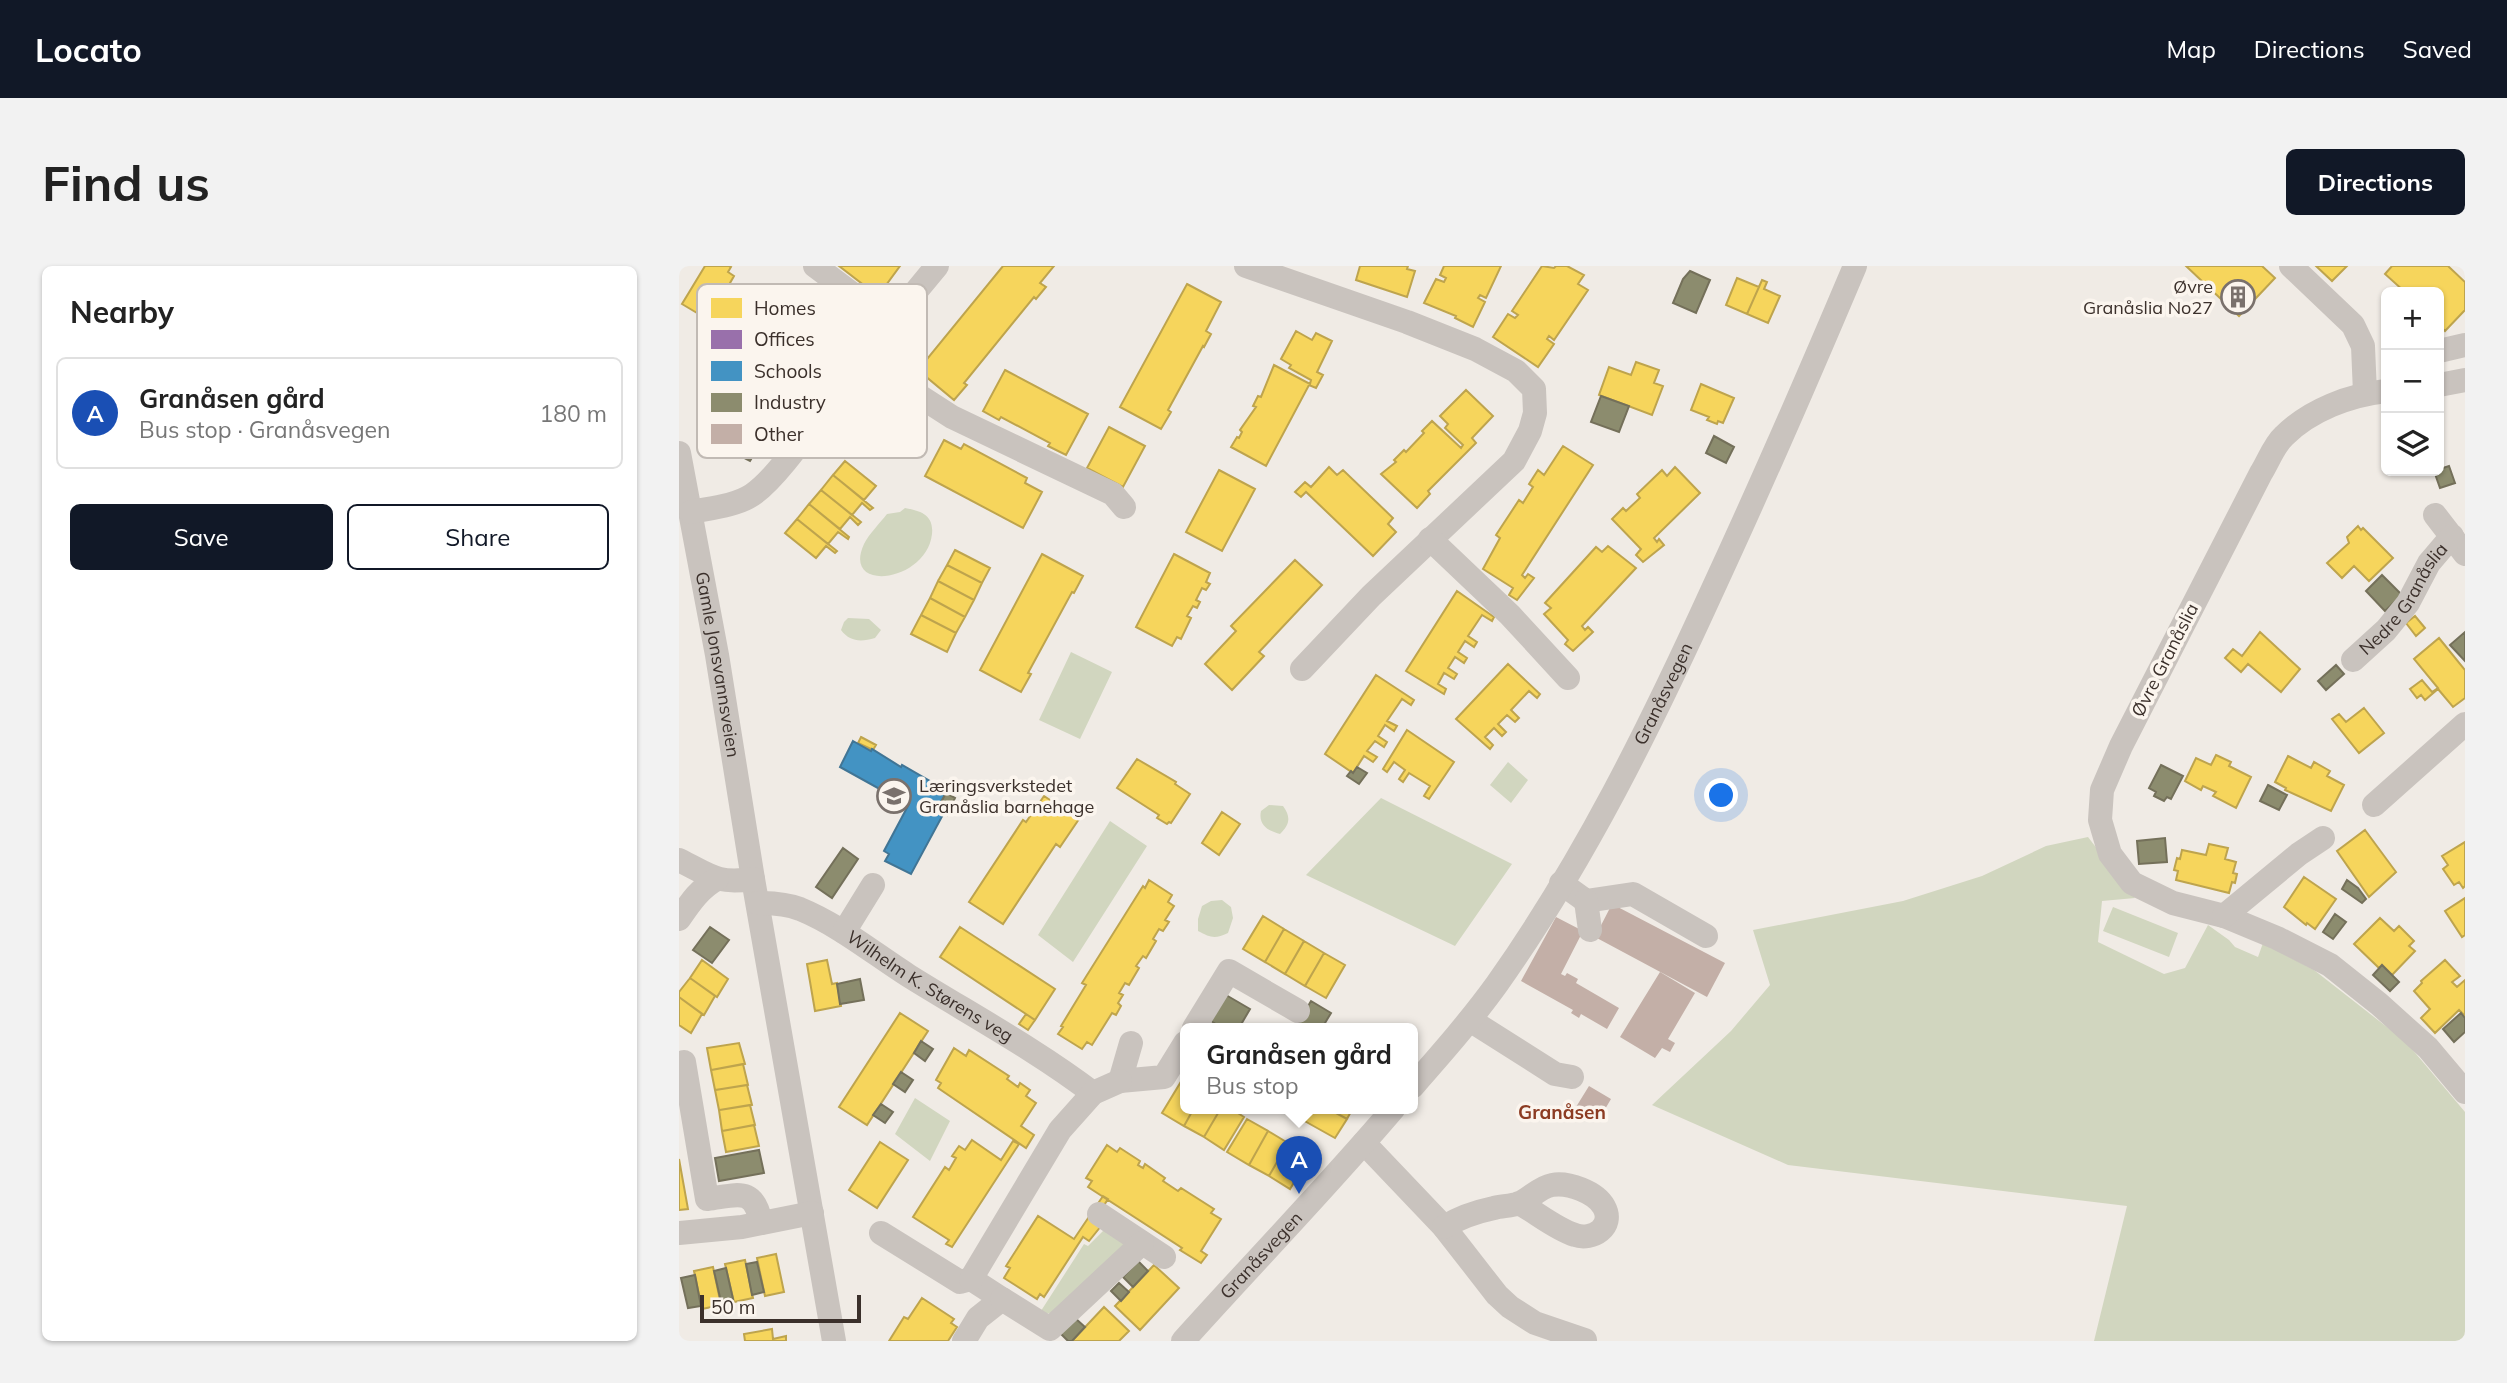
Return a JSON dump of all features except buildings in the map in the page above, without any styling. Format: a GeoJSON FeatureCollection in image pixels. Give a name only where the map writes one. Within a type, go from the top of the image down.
{"type":"FeatureCollection","features":[{"type":"Feature","properties":{"kind":"street"},"geometry":{"type":"LineString","coordinates":[[815,266],[839,284]]}},
{"type":"Feature","properties":{"kind":"street"},"geometry":{"type":"LineString","coordinates":[[922,284],[937,266]]}},
{"type":"Feature","properties":{"kind":"street"},"geometry":{"type":"LineString","coordinates":[[1246,266],[1407,322],[1475,349],[1516,371],[1534,389],[1535,413],[1530,431],[1514,461],[1430,539],[1301,669]]}},
{"type":"Feature","properties":{"kind":"street","name":"Granåsvegen"},"geometry":{"type":"LineString","coordinates":[[1418,1080],[1470,1020],[1497,983],[1590,838],[1621,783],[1677,668],[1778,445],[1855,266]]}},
{"type":"Feature","properties":{"kind":"street","name":"Øvre Granåslia"},"geometry":{"type":"LineString","coordinates":[[2291,266],[2353,326],[2363,346],[2376,392],[2310,416],[2282,437],[2127,733],[2102,790],[2101,828],[2110,853],[2132,883],[2173,904],[2224,916],[2277,938],[2330,965],[2428,1048],[2465,1092]]}},
{"type":"Feature","properties":{"kind":"street"},"geometry":{"type":"LineString","coordinates":[[2443,350],[2465,345]]}},
{"type":"Feature","properties":{"kind":"street"},"geometry":{"type":"LineString","coordinates":[[2444,383],[2465,380]]}},
{"type":"Feature","properties":{"kind":"street"},"geometry":{"type":"LineString","coordinates":[[927,401],[952,417],[1113,494],[1124,507]]}},
{"type":"Feature","properties":{"kind":"street","name":"Gamle Jonsvannsveien"},"geometry":{"type":"LineString","coordinates":[[679,453],[717,655],[753,879],[834,1341]]}},
{"type":"Feature","properties":{"kind":"street"},"geometry":{"type":"LineString","coordinates":[[691,512],[735,503],[750,496],[762,488],[787,458]]}},
{"type":"Feature","properties":{"kind":"street","name":"Nedre Granåslia"},"geometry":{"type":"LineString","coordinates":[[2353,660],[2386,630],[2407,603],[2429,563],[2458,545],[2435,515]]}},
{"type":"Feature","properties":{"kind":"street"},"geometry":{"type":"LineString","coordinates":[[1430,539],[1510,615],[1568,678]]}},
{"type":"Feature","properties":{"kind":"street"},"geometry":{"type":"LineString","coordinates":[[2374,805],[2465,724]]}},
{"type":"Feature","properties":{"kind":"street"},"geometry":{"type":"LineString","coordinates":[[2224,916],[2299,854],[2323,838]]}},
{"type":"Feature","properties":{"kind":"street"},"geometry":{"type":"LineString","coordinates":[[679,860],[727,882],[753,879]]}},
{"type":"Feature","properties":{"kind":"street"},"geometry":{"type":"LineString","coordinates":[[679,919],[693,900],[717,879]]}},
{"type":"Feature","properties":{"kind":"street"},"geometry":{"type":"LineString","coordinates":[[1561,883],[1585,901],[1590,930]]}},
{"type":"Feature","properties":{"kind":"street"},"geometry":{"type":"LineString","coordinates":[[844,932],[873,885]]}},
{"type":"Feature","properties":{"kind":"street"},"geometry":{"type":"LineString","coordinates":[[1585,901],[1633,894],[1706,936]]}},
{"type":"Feature","properties":{"kind":"street","name":"Wilhelm K. Størens veg"},"geometry":{"type":"LineString","coordinates":[[758,903],[798,909],[844,932],[889,964],[1093,1093]]}},
{"type":"Feature","properties":{"kind":"street"},"geometry":{"type":"LineString","coordinates":[[1197,1023],[1229,971],[1298,1011]]}},
{"type":"Feature","properties":{"kind":"street"},"geometry":{"type":"LineString","coordinates":[[1470,1020],[1555,1074],[1572,1077]]}},
{"type":"Feature","properties":{"kind":"street"},"geometry":{"type":"LineString","coordinates":[[1120,1081],[1131,1043]]}},
{"type":"Feature","properties":{"kind":"street"},"geometry":{"type":"LineString","coordinates":[[881,1233],[960,1282],[971,1279],[1060,1130],[1093,1093],[1120,1081],[1164,1077],[1180,1051]]}},
{"type":"Feature","properties":{"kind":"street"},"geometry":{"type":"LineString","coordinates":[[684,1062],[707,1199],[738,1195],[747,1197],[754,1201],[758,1208],[761,1223]]}},
{"type":"Feature","properties":{"kind":"street","name":"Granåsvegen"},"geometry":{"type":"LineString","coordinates":[[1183,1341],[1389,1114]]}},
{"type":"Feature","properties":{"kind":"street"},"geometry":{"type":"LineString","coordinates":[[1364,1143],[1444,1227],[1497,1295],[1510,1307],[1535,1323],[1585,1340]]}},
{"type":"Feature","properties":{"kind":"street"},"geometry":{"type":"LineString","coordinates":[[1444,1227],[1460,1216],[1520,1203]]}},
{"type":"Feature","properties":{"kind":"street"},"geometry":{"type":"LineString","coordinates":[[679,1233],[761,1223],[812,1213]]}},
{"type":"Feature","properties":{"kind":"street"},"geometry":{"type":"LineString","coordinates":[[1099,1214],[1164,1257]]}},
{"type":"Feature","properties":{"kind":"street"},"geometry":{"type":"LineString","coordinates":[[971,1279],[1050,1329],[1142,1243]]}},
{"type":"Feature","properties":{"kind":"street"},"geometry":{"type":"LineString","coordinates":[[964,1341],[978,1318],[1002,1299]]}},
{"type":"Feature","properties":{"kind":"green space"},"geometry":{"type":"Polygon","coordinates":[[[905,508],[929,518],[932,534],[927,550],[916,563],[888,576],[874,575],[864,570],[860,560],[866,540],[887,514],[900,512],[905,508]]]}},
{"type":"Feature","properties":{"kind":"green space"},"geometry":{"type":"Polygon","coordinates":[[[848,618],[869,619],[881,630],[875,638],[852,639],[841,630],[848,618]]]}},
{"type":"Feature","properties":{"kind":"green space"},"geometry":{"type":"Polygon","coordinates":[[[1071,652],[1112,672],[1080,739],[1039,720],[1071,652]]]}},
{"type":"Feature","properties":{"kind":"green space"},"geometry":{"type":"Polygon","coordinates":[[[1508,762],[1528,780],[1511,803],[1490,785],[1508,762]]]}},
{"type":"Feature","properties":{"kind":"green space"},"geometry":{"type":"Polygon","coordinates":[[[1381,798],[1512,864],[1455,946],[1306,875],[1381,798]]]}},
{"type":"Feature","properties":{"kind":"green space"},"geometry":{"type":"Polygon","coordinates":[[[1269,805],[1283,806],[1287,814],[1286,827],[1280,834],[1268,829],[1261,820],[1261,811],[1269,805]]]}},
{"type":"Feature","properties":{"kind":"green space"},"geometry":{"type":"Polygon","coordinates":[[[1110,821],[1147,846],[1073,962],[1038,935],[1110,821]]]}},
{"type":"Feature","properties":{"kind":"green space"},"geometry":{"type":"Polygon","coordinates":[[[2088,837],[2135,898],[2102,901],[2098,942],[2164,974],[2185,968],[2208,925],[2235,947],[2258,957],[2263,943],[2314,970],[2406,1042],[2465,1112],[2465,1341],[2094,1341],[2127,1206],[1788,1165],[1652,1105],[1731,1031],[1770,985],[1753,930],[1903,901],[1982,876],[2046,846],[2088,837]]]}},
{"type":"Feature","properties":{"kind":"green space"},"geometry":{"type":"Polygon","coordinates":[[[1222,900],[1231,907],[1233,918],[1228,933],[1213,937],[1198,931],[1202,906],[1211,901],[1222,900]]]}},
{"type":"Feature","properties":{"kind":"green space"},"geometry":{"type":"Polygon","coordinates":[[[2113,907],[2178,933],[2169,957],[2103,931],[2113,907]]]}},
{"type":"Feature","properties":{"kind":"green space"},"geometry":{"type":"Polygon","coordinates":[[[915,1098],[950,1121],[930,1161],[895,1134],[915,1098]]]}},
{"type":"Feature","properties":{"kind":"green space"},"geometry":{"type":"Polygon","coordinates":[[[1106,1228],[1134,1246],[1058,1313],[1039,1314],[1084,1244],[1088,1246],[1106,1228]]]}},
{"type":"Feature","properties":{"kind":"place","name":"Øvre Granåslia No27"},"geometry":{"type":"Point","coordinates":[2238,297]}},
{"type":"Feature","properties":{"kind":"place","name":"Læringsverkstedet Granåslia barnehage"},"geometry":{"type":"Point","coordinates":[894,796]}},
{"type":"Feature","properties":{"kind":"place","name":"Granåsen gård"},"geometry":{"type":"Point","coordinates":[1299,1194]}},
{"type":"Feature","properties":{"kind":"district","name":"Granåsen"},"geometry":{"type":"Point","coordinates":[1562,1112]}}]}
